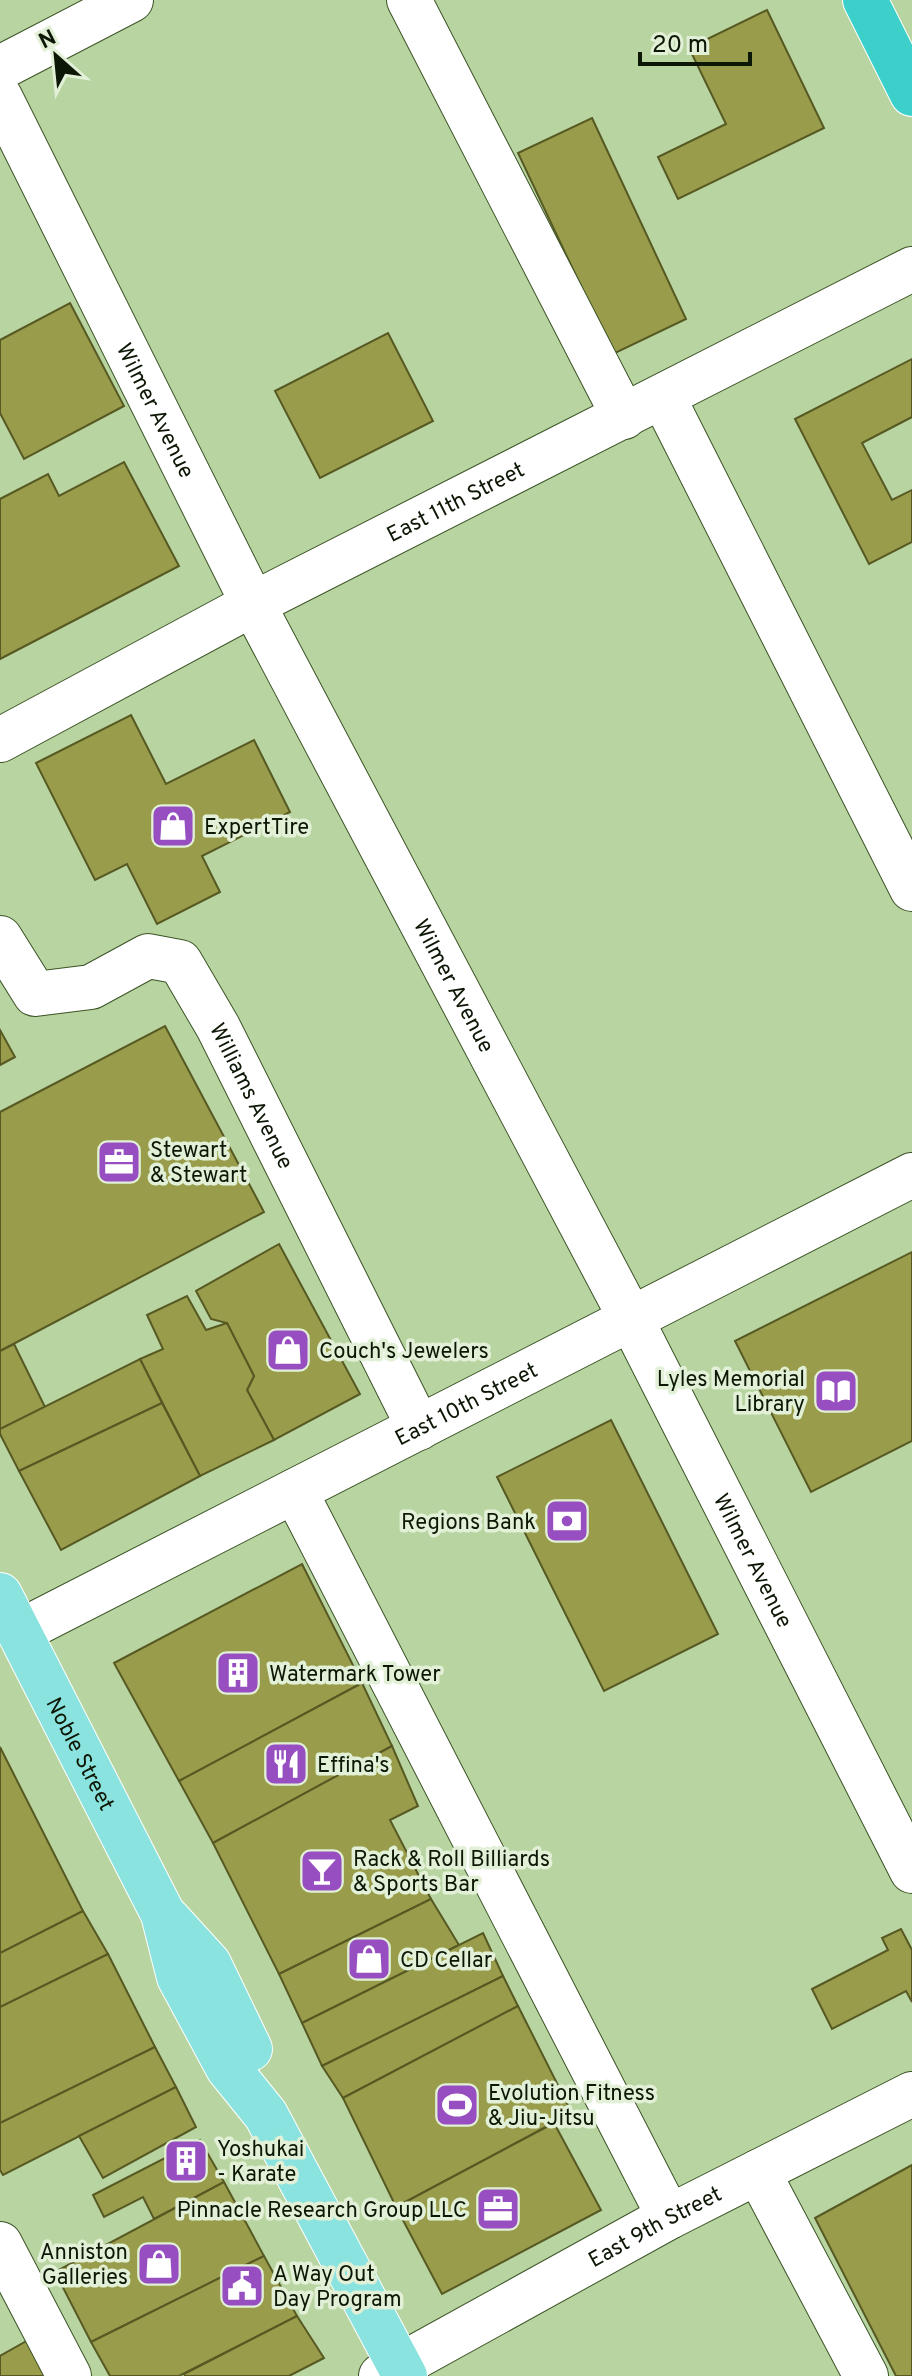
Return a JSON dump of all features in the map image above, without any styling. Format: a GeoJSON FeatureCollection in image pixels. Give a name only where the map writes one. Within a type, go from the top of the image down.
{"type":"FeatureCollection","features":[{"type":"Feature","properties":{"kind":"highway"},"geometry":{"type":"LineString","coordinates":[[865,0],[912,94]]}},
{"type":"Feature","properties":{"kind":"main road","name":"Noble Street"},"geometry":{"type":"LineString","coordinates":[[6,1623],[163,1914],[179,1977],[228,2068],[266,2115],[395,2373]]}},
{"type":"Feature","properties":{"kind":"street"},"geometry":{"type":"LineString","coordinates":[[0,68],[131,0]]}},
{"type":"Feature","properties":{"kind":"street"},"geometry":{"type":"LineString","coordinates":[[409,0],[624,417]]}},
{"type":"Feature","properties":{"kind":"street","name":"Wilmer Avenue"},"geometry":{"type":"LineString","coordinates":[[0,97],[253,604],[631,1319],[912,1871]]}},
{"type":"Feature","properties":{"kind":"street","name":"East 11th Street"},"geometry":{"type":"LineString","coordinates":[[0,740],[253,604],[912,269]]}},
{"type":"Feature","properties":{"kind":"street"},"geometry":{"type":"LineString","coordinates":[[663,397],[912,889]]}},
{"type":"Feature","properties":{"kind":"street","name":"Williams Avenue"},"geometry":{"type":"LineString","coordinates":[[0,938],[35,994],[91,987],[148,956],[180,962],[218,1027],[419,1428]]}},
{"type":"Feature","properties":{"kind":"street","name":"East 10th Street"},"geometry":{"type":"LineString","coordinates":[[6,1623],[295,1491],[912,1175]]}},
{"type":"Feature","properties":{"kind":"street"},"geometry":{"type":"LineString","coordinates":[[295,1491],[669,2217]]}},
{"type":"Feature","properties":{"kind":"street","name":"East 9th Street"},"geometry":{"type":"LineString","coordinates":[[395,2373],[669,2217],[912,2094]]}},
{"type":"Feature","properties":{"kind":"street"},"geometry":{"type":"LineString","coordinates":[[758,2172],[866,2376]]}},
{"type":"Feature","properties":{"kind":"street"},"geometry":{"type":"LineString","coordinates":[[0,2244],[69,2376]]}},
{"type":"Feature","properties":{"kind":"building"},"geometry":{"type":"Polygon","coordinates":[[[767,10],[824,128],[678,199],[658,157],[726,124],[689,48],[767,10]]]}},
{"type":"Feature","properties":{"kind":"building"},"geometry":{"type":"Polygon","coordinates":[[[592,118],[686,319],[613,354],[518,153],[592,118]]]}},
{"type":"Feature","properties":{"kind":"building"},"geometry":{"type":"Polygon","coordinates":[[[70,303],[124,406],[24,459],[0,413],[0,340],[70,303]]]}},
{"type":"Feature","properties":{"kind":"building"},"geometry":{"type":"Polygon","coordinates":[[[388,333],[433,421],[320,478],[275,391],[388,333]]]}},
{"type":"Feature","properties":{"kind":"building"},"geometry":{"type":"Polygon","coordinates":[[[912,359],[912,417],[862,443],[892,500],[912,490],[912,542],[869,564],[795,419],[912,359]]]}},
{"type":"Feature","properties":{"kind":"building"},"geometry":{"type":"Polygon","coordinates":[[[124,462],[179,566],[0,659],[0,499],[48,474],[59,496],[124,462]]]}},
{"type":"Feature","properties":{"kind":"building"},"geometry":{"type":"Polygon","coordinates":[[[131,715],[166,784],[254,740],[290,812],[202,856],[220,892],[157,924],[127,864],[95,880],[36,763],[131,715]]]}},
{"type":"Feature","properties":{"kind":"building","name":"Stewart & Stewart"},"geometry":{"type":"Polygon","coordinates":[[[165,1026],[264,1212],[0,1351],[0,1112],[165,1026]]]}},
{"type":"Feature","properties":{"kind":"building"},"geometry":{"type":"Polygon","coordinates":[[[0,1030],[15,1057],[0,1065],[0,1030]]]}},
{"type":"Feature","properties":{"kind":"building","name":"Couch's Jewelers"},"geometry":{"type":"Polygon","coordinates":[[[279,1244],[360,1394],[274,1440],[247,1390],[254,1376],[227,1323],[211,1319],[196,1291],[279,1244]]]}},
{"type":"Feature","properties":{"kind":"building","name":"Lyles Memorial Library"},"geometry":{"type":"Polygon","coordinates":[[[912,1252],[912,1441],[811,1492],[735,1341],[912,1252]]]}},
{"type":"Feature","properties":{"kind":"building"},"geometry":{"type":"Polygon","coordinates":[[[187,1296],[206,1330],[227,1323],[254,1376],[247,1390],[274,1440],[200,1476],[140,1359],[163,1349],[147,1315],[187,1296]]]}},
{"type":"Feature","properties":{"kind":"building"},"geometry":{"type":"Polygon","coordinates":[[[14,1344],[45,1407],[0,1429],[0,1351],[14,1344]]]}},
{"type":"Feature","properties":{"kind":"building"},"geometry":{"type":"Polygon","coordinates":[[[140,1359],[162,1403],[19,1471],[0,1429],[140,1359]]]}},
{"type":"Feature","properties":{"kind":"building"},"geometry":{"type":"Polygon","coordinates":[[[162,1403],[200,1476],[61,1550],[19,1471],[162,1403]]]}},
{"type":"Feature","properties":{"kind":"building"},"geometry":{"type":"Polygon","coordinates":[[[611,1420],[718,1634],[604,1691],[497,1477],[611,1420]]]}},
{"type":"Feature","properties":{"kind":"building","name":"Watermark Tower"},"geometry":{"type":"Polygon","coordinates":[[[302,1564],[362,1683],[179,1781],[114,1663],[302,1564]]]}},
{"type":"Feature","properties":{"kind":"building","name":"Effina's"},"geometry":{"type":"Polygon","coordinates":[[[362,1683],[392,1746],[213,1843],[179,1781],[362,1683]]]}},
{"type":"Feature","properties":{"kind":"building","name":"Rack & Roll Billiards & Sports Bar"},"geometry":{"type":"Polygon","coordinates":[[[392,1746],[418,1806],[390,1820],[431,1899],[279,1974],[213,1843],[392,1746]]]}},
{"type":"Feature","properties":{"kind":"building"},"geometry":{"type":"Polygon","coordinates":[[[0,1747],[83,1911],[0,1953],[0,1747]]]}},
{"type":"Feature","properties":{"kind":"building","name":"CD Cellar"},"geometry":{"type":"Polygon","coordinates":[[[431,1899],[459,1945],[302,2023],[279,1974],[431,1899]]]}},
{"type":"Feature","properties":{"kind":"building"},"geometry":{"type":"Polygon","coordinates":[[[83,1911],[108,1954],[0,2007],[0,1953],[83,1911]]]}},
{"type":"Feature","properties":{"kind":"building"},"geometry":{"type":"Polygon","coordinates":[[[901,1929],[912,1950],[912,2002],[906,1991],[832,2029],[812,1989],[888,1950],[882,1938],[901,1929]]]}},
{"type":"Feature","properties":{"kind":"building"},"geometry":{"type":"Polygon","coordinates":[[[483,1933],[503,1976],[322,2066],[302,2023],[483,1933]]]}},
{"type":"Feature","properties":{"kind":"building"},"geometry":{"type":"Polygon","coordinates":[[[108,1954],[155,2047],[0,2123],[0,2007],[108,1954]]]}},
{"type":"Feature","properties":{"kind":"building"},"geometry":{"type":"Polygon","coordinates":[[[503,1976],[518,2006],[343,2098],[322,2066],[503,1976]]]}},
{"type":"Feature","properties":{"kind":"building","name":"Evolution Fitness & Jiu-Jitsu"},"geometry":{"type":"Polygon","coordinates":[[[518,2006],[572,2113],[396,2207],[343,2098],[518,2006]]]}},
{"type":"Feature","properties":{"kind":"building"},"geometry":{"type":"Polygon","coordinates":[[[155,2047],[176,2087],[3,2175],[0,2170],[0,2123],[155,2047]]]}},
{"type":"Feature","properties":{"kind":"building"},"geometry":{"type":"Polygon","coordinates":[[[176,2087],[196,2127],[103,2178],[79,2136],[176,2087]]]}},
{"type":"Feature","properties":{"kind":"building","name":"Pinnacle Research Group LLC"},"geometry":{"type":"Polygon","coordinates":[[[554,2123],[601,2210],[442,2294],[396,2207],[554,2123]]]}},
{"type":"Feature","properties":{"kind":"building","name":"Yoshukai - Karate"},"geometry":{"type":"Polygon","coordinates":[[[200,2140],[224,2182],[154,2219],[143,2197],[104,2217],[93,2195],[200,2140]]]}},
{"type":"Feature","properties":{"kind":"building"},"geometry":{"type":"Polygon","coordinates":[[[912,2165],[912,2376],[896,2376],[815,2218],[912,2165]]]}},
{"type":"Feature","properties":{"kind":"building","name":"Anniston Galleries"},"geometry":{"type":"Polygon","coordinates":[[[224,2182],[264,2256],[91,2342],[55,2272],[224,2182]]]}},
{"type":"Feature","properties":{"kind":"building","name":"A Way Out Day Program"},"geometry":{"type":"Polygon","coordinates":[[[264,2256],[297,2316],[179,2376],[110,2376],[91,2342],[264,2256]]]}},
{"type":"Feature","properties":{"kind":"building"},"geometry":{"type":"Polygon","coordinates":[[[297,2316],[324,2358],[289,2376],[185,2376],[184,2374],[297,2316]]]}},
{"type":"Feature","properties":{"kind":"building"},"geometry":{"type":"Polygon","coordinates":[[[30,2339],[50,2376],[0,2376],[0,2356],[30,2339]]]}},
{"type":"Feature","properties":{"kind":"place","name":"ExpertTire"},"geometry":{"type":"Point","coordinates":[173,826]}},
{"type":"Feature","properties":{"kind":"place","name":"Stewart & Stewart"},"geometry":{"type":"Point","coordinates":[119,1162]}},
{"type":"Feature","properties":{"kind":"place","name":"Couch's Jewelers"},"geometry":{"type":"Point","coordinates":[288,1350]}},
{"type":"Feature","properties":{"kind":"place","name":"Lyles Memorial Library"},"geometry":{"type":"Point","coordinates":[836,1391]}},
{"type":"Feature","properties":{"kind":"place","name":"Regions Bank"},"geometry":{"type":"Point","coordinates":[567,1521]}},
{"type":"Feature","properties":{"kind":"place","name":"Watermark Tower"},"geometry":{"type":"Point","coordinates":[238,1673]}},
{"type":"Feature","properties":{"kind":"place","name":"Effina's"},"geometry":{"type":"Point","coordinates":[286,1764]}},
{"type":"Feature","properties":{"kind":"place","name":"Rack & Roll Billiards & Sports Bar"},"geometry":{"type":"Point","coordinates":[322,1871]}},
{"type":"Feature","properties":{"kind":"place","name":"CD Cellar"},"geometry":{"type":"Point","coordinates":[369,1959]}},
{"type":"Feature","properties":{"kind":"place","name":"Evolution Fitness & Jiu-Jitsu"},"geometry":{"type":"Point","coordinates":[457,2105]}},
{"type":"Feature","properties":{"kind":"place","name":"Yoshukai - Karate"},"geometry":{"type":"Point","coordinates":[186,2161]}},
{"type":"Feature","properties":{"kind":"place","name":"Pinnacle Research Group LLC"},"geometry":{"type":"Point","coordinates":[498,2209]}},
{"type":"Feature","properties":{"kind":"place","name":"Anniston Galleries"},"geometry":{"type":"Point","coordinates":[159,2264]}},
{"type":"Feature","properties":{"kind":"place","name":"A Way Out Day Program"},"geometry":{"type":"Point","coordinates":[242,2286]}}]}
